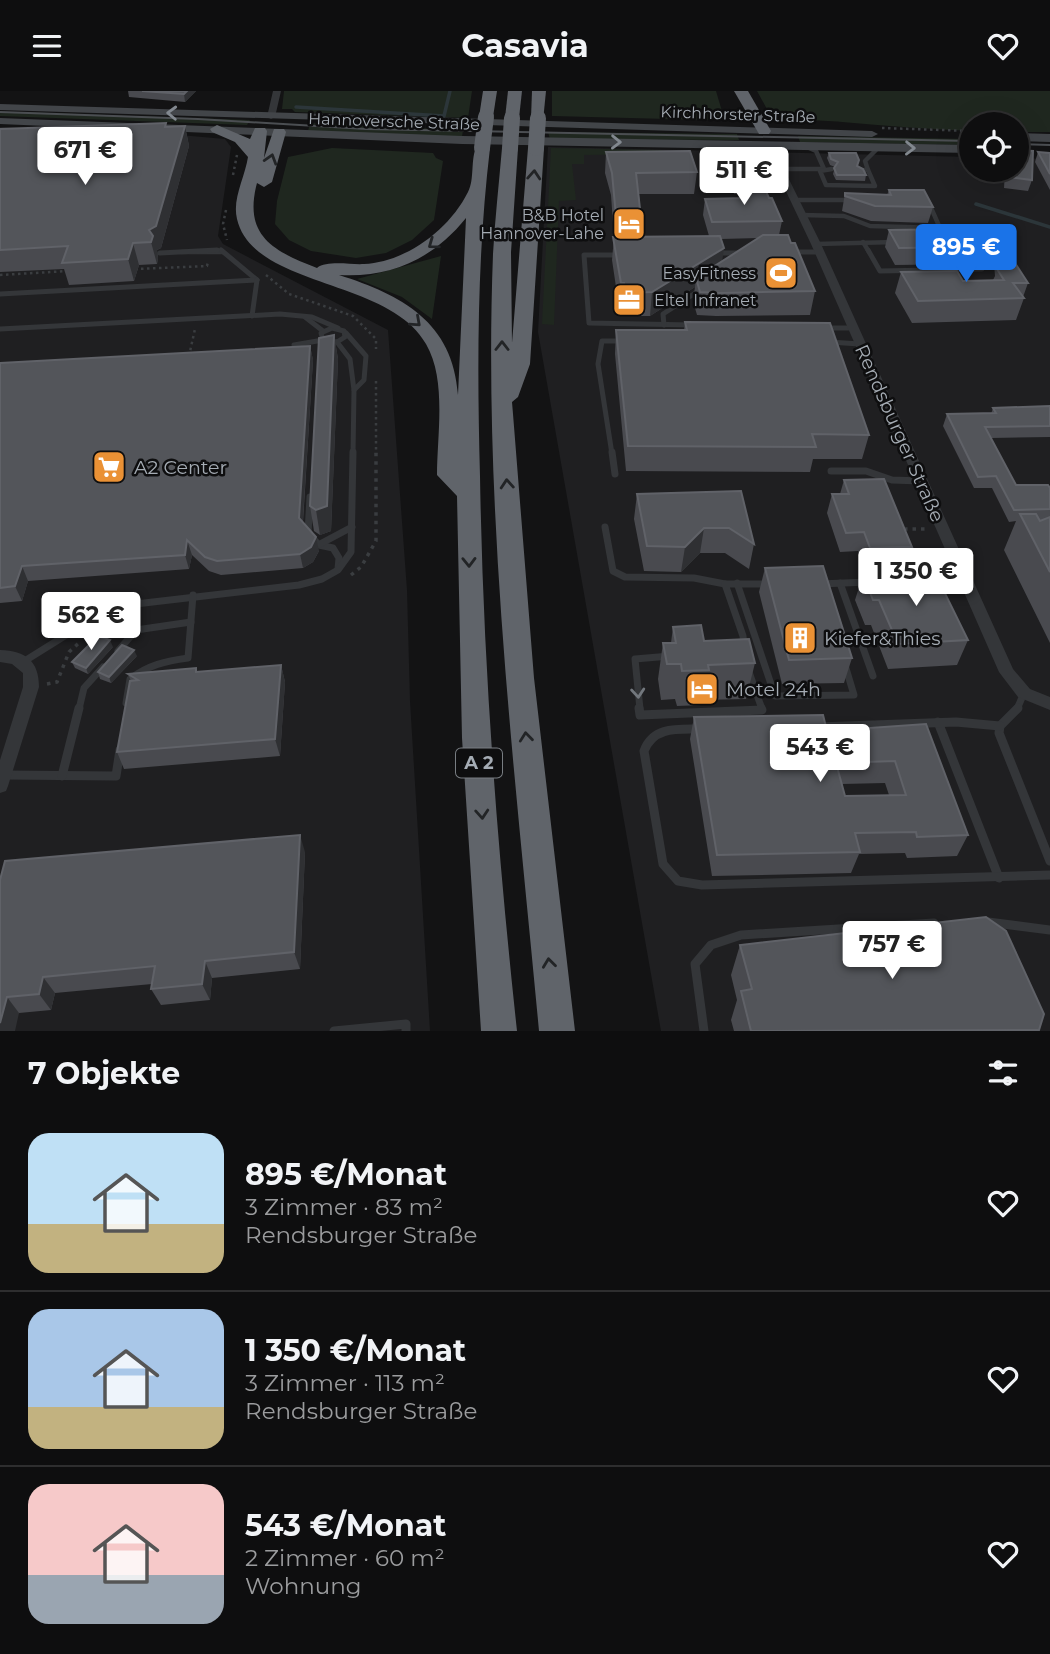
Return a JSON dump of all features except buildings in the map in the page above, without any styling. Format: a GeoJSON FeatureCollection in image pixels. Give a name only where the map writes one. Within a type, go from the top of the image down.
{"type":"FeatureCollection","features":[{"type":"Feature","properties":{"kind":"highway","name":"A 2"},"geometry":{"type":"LineString","coordinates":[[490,91],[475,192],[471,250],[468,494],[472,661],[488,913],[499,1031]]}},
{"type":"Feature","properties":{"kind":"highway","name":"A 2"},"geometry":{"type":"LineString","coordinates":[[515,91],[508,121],[502,252],[502,414],[520,678],[557,1031]]}},
{"type":"Feature","properties":{"kind":"highway"},"geometry":{"type":"LineString","coordinates":[[502,414],[520,364],[539,91]]}},
{"type":"Feature","properties":{"kind":"highway"},"geometry":{"type":"LineString","coordinates":[[729,91],[744,130]]}},
{"type":"Feature","properties":{"kind":"highway"},"geometry":{"type":"LineString","coordinates":[[741,91],[766,138]]}},
{"type":"Feature","properties":{"kind":"highway"},"geometry":{"type":"LineString","coordinates":[[275,125],[254,219],[264,239],[302,262],[342,271],[365,270],[412,257],[446,234],[475,192]]}},
{"type":"Feature","properties":{"kind":"highway"},"geometry":{"type":"LineString","coordinates":[[217,129],[241,137],[252,147],[256,157]]}},
{"type":"Feature","properties":{"kind":"highway"},"geometry":{"type":"LineString","coordinates":[[260,131],[245,209],[249,231],[257,241],[295,266],[394,304],[419,323],[436,344],[445,365],[448,475],[468,494]]}},
{"type":"Feature","properties":{"kind":"main road","name":"Hannoversche Straße"},"geometry":{"type":"LineString","coordinates":[[0,107],[240,115],[275,125],[509,144]]}},
{"type":"Feature","properties":{"kind":"main road","name":"Hannoversche Straße"},"geometry":{"type":"LineString","coordinates":[[0,121],[260,131],[275,125],[508,121]]}},
{"type":"Feature","properties":{"kind":"main road","name":"Kirchhorster Straße"},"geometry":{"type":"LineString","coordinates":[[508,121],[744,130]]}},
{"type":"Feature","properties":{"kind":"main road"},"geometry":{"type":"LineString","coordinates":[[744,130],[766,138]]}},
{"type":"Feature","properties":{"kind":"main road","name":"Kirchhorster Straße"},"geometry":{"type":"LineString","coordinates":[[509,144],[664,146],[766,138],[892,134]]}},
{"type":"Feature","properties":{"kind":"main road"},"geometry":{"type":"LineString","coordinates":[[905,135],[959,136]]}},
{"type":"Feature","properties":{"kind":"main road"},"geometry":{"type":"LineString","coordinates":[[1029,137],[1050,138]]}},
{"type":"Feature","properties":{"kind":"main road","name":"Kirchhorster Straße"},"geometry":{"type":"LineString","coordinates":[[766,138],[804,146],[959,149]]}},
{"type":"Feature","properties":{"kind":"main road"},"geometry":{"type":"LineString","coordinates":[[1029,150],[1050,151]]}},
{"type":"Feature","properties":{"kind":"street"},"geometry":{"type":"LineString","coordinates":[[275,125],[277,91]]}},
{"type":"Feature","properties":{"kind":"street","name":"Rendsburger Straße"},"geometry":{"type":"LineString","coordinates":[[766,138],[818,248],[1007,672],[1024,692],[1050,704]]}},
{"type":"Feature","properties":{"kind":"street"},"geometry":{"type":"LineString","coordinates":[[0,656],[12,656],[23,662],[31,671],[31,687],[2,781]]}},
{"type":"Feature","properties":{"kind":"lane"},"geometry":{"type":"LineString","coordinates":[[804,146],[816,151],[824,169]]}},
{"type":"Feature","properties":{"kind":"lane"},"geometry":{"type":"LineString","coordinates":[[856,161],[865,161],[879,147]]}},
{"type":"Feature","properties":{"kind":"lane"},"geometry":{"type":"LineString","coordinates":[[820,160],[828,161]]}},
{"type":"Feature","properties":{"kind":"lane"},"geometry":{"type":"LineString","coordinates":[[824,169],[820,171],[826,185],[875,186],[865,161]]}},
{"type":"Feature","properties":{"kind":"lane"},"geometry":{"type":"LineString","coordinates":[[779,169],[832,169]]}},
{"type":"Feature","properties":{"kind":"lane"},"geometry":{"type":"LineString","coordinates":[[860,170],[869,170]]}},
{"type":"Feature","properties":{"kind":"lane"},"geometry":{"type":"LineString","coordinates":[[795,200],[862,200]]}},
{"type":"Feature","properties":{"kind":"lane"},"geometry":{"type":"LineString","coordinates":[[802,215],[845,216],[870,226],[940,228],[928,200],[914,200]]}},
{"type":"Feature","properties":{"kind":"lane"},"geometry":{"type":"LineString","coordinates":[[863,242],[880,271],[982,269],[964,241]]}},
{"type":"Feature","properties":{"kind":"lane"},"geometry":{"type":"LineString","coordinates":[[786,252],[863,242],[901,242]]}},
{"type":"Feature","properties":{"kind":"lane"},"geometry":{"type":"LineString","coordinates":[[160,253],[221,250],[257,280]]}},
{"type":"Feature","properties":{"kind":"lane"},"geometry":{"type":"LineString","coordinates":[[701,253],[754,254],[743,263]]}},
{"type":"Feature","properties":{"kind":"lane"},"geometry":{"type":"LineString","coordinates":[[621,255],[584,255],[589,323],[704,325]]}},
{"type":"Feature","properties":{"kind":"lane"},"geometry":{"type":"LineString","coordinates":[[0,294],[257,280]]}},
{"type":"Feature","properties":{"kind":"lane"},"geometry":{"type":"LineString","coordinates":[[252,316],[257,280]]}},
{"type":"Feature","properties":{"kind":"lane"},"geometry":{"type":"LineString","coordinates":[[664,325],[663,314],[709,285]]}},
{"type":"Feature","properties":{"kind":"lane"},"geometry":{"type":"LineString","coordinates":[[0,329],[281,314],[305,317],[346,333],[366,356],[364,380],[354,390]]}},
{"type":"Feature","properties":{"kind":"lane"},"geometry":{"type":"LineString","coordinates":[[23,662],[123,606],[152,599],[284,588],[313,582],[338,570],[351,552],[354,390],[352,366],[348,350],[323,337],[305,317]]}},
{"type":"Feature","properties":{"kind":"lane"},"geometry":{"type":"LineString","coordinates":[[811,327],[853,328]]}},
{"type":"Feature","properties":{"kind":"lane"},"geometry":{"type":"LineString","coordinates":[[323,337],[338,328]]}},
{"type":"Feature","properties":{"kind":"lane"},"geometry":{"type":"LineString","coordinates":[[337,342],[343,339],[346,333]]}},
{"type":"Feature","properties":{"kind":"lane"},"geometry":{"type":"LineString","coordinates":[[323,337],[323,351]]}},
{"type":"Feature","properties":{"kind":"lane"},"geometry":{"type":"LineString","coordinates":[[615,474],[598,364],[602,341],[630,341]]}},
{"type":"Feature","properties":{"kind":"lane"},"geometry":{"type":"LineString","coordinates":[[821,341],[860,344]]}},
{"type":"Feature","properties":{"kind":"lane"},"geometry":{"type":"LineString","coordinates":[[831,471],[866,471],[892,480],[922,481]]}},
{"type":"Feature","properties":{"kind":"lane"},"geometry":{"type":"LineString","coordinates":[[310,493],[308,533],[319,545],[334,548],[339,558],[338,570]]}},
{"type":"Feature","properties":{"kind":"lane"},"geometry":{"type":"LineString","coordinates":[[319,545],[352,527]]}},
{"type":"Feature","properties":{"kind":"lane"},"geometry":{"type":"LineString","coordinates":[[605,527],[613,571],[625,577],[694,578],[725,584],[778,584]]}},
{"type":"Feature","properties":{"kind":"lane"},"geometry":{"type":"LineString","coordinates":[[916,580],[966,578]]}},
{"type":"Feature","properties":{"kind":"lane"},"geometry":{"type":"LineString","coordinates":[[825,596],[817,584],[878,581]]}},
{"type":"Feature","properties":{"kind":"lane"},"geometry":{"type":"LineString","coordinates":[[737,583],[775,696],[854,695],[843,658]]}},
{"type":"Feature","properties":{"kind":"lane"},"geometry":{"type":"LineString","coordinates":[[840,583],[873,676]]}},
{"type":"Feature","properties":{"kind":"lane"},"geometry":{"type":"LineString","coordinates":[[675,656],[635,659],[640,715],[762,711],[742,651],[743,636],[725,584]]}},
{"type":"Feature","properties":{"kind":"lane"},"geometry":{"type":"LineString","coordinates":[[126,707],[130,679],[144,667],[158,661],[188,658],[193,595]]}},
{"type":"Feature","properties":{"kind":"lane"},"geometry":{"type":"LineString","coordinates":[[62,776],[84,688],[136,630],[191,622]]}},
{"type":"Feature","properties":{"kind":"lane"},"geometry":{"type":"LineString","coordinates":[[729,652],[742,651]]}},
{"type":"Feature","properties":{"kind":"lane"},"geometry":{"type":"LineString","coordinates":[[1024,692],[1016,712],[1000,726],[999,733],[1050,861]]}},
{"type":"Feature","properties":{"kind":"lane"},"geometry":{"type":"LineString","coordinates":[[806,727],[915,725],[938,722],[1000,726]]}},
{"type":"Feature","properties":{"kind":"lane"},"geometry":{"type":"LineString","coordinates":[[938,722],[999,878]]}},
{"type":"Feature","properties":{"kind":"lane"},"geometry":{"type":"LineString","coordinates":[[710,729],[662,731],[649,738],[644,751],[663,864],[667,873],[681,883],[702,885],[999,878],[1050,874]]}},
{"type":"Feature","properties":{"kind":"lane"},"geometry":{"type":"LineString","coordinates":[[2,781],[62,776],[116,776],[122,734]]}},
{"type":"Feature","properties":{"kind":"lane"},"geometry":{"type":"LineString","coordinates":[[975,921],[1050,930]]}},
{"type":"Feature","properties":{"kind":"lane"},"geometry":{"type":"LineString","coordinates":[[704,1031],[695,964],[712,945],[741,935],[947,922]]}},
{"type":"Feature","properties":{"kind":"lane"},"geometry":{"type":"LineString","coordinates":[[334,1031],[406,1024],[406,1031]]}},
{"type":"Feature","properties":{"kind":"path"},"geometry":{"type":"LineString","coordinates":[[231,185],[239,145]]}},
{"type":"Feature","properties":{"kind":"path"},"geometry":{"type":"LineString","coordinates":[[228,203],[225,233],[234,249]]}},
{"type":"Feature","properties":{"kind":"path"},"geometry":{"type":"LineString","coordinates":[[125,269],[188,269],[207,266],[212,250]]}},
{"type":"Feature","properties":{"kind":"path"},"geometry":{"type":"LineString","coordinates":[[0,282],[1,275],[70,271],[71,268]]}},
{"type":"Feature","properties":{"kind":"path"},"geometry":{"type":"LineString","coordinates":[[155,273],[156,268]]}},
{"type":"Feature","properties":{"kind":"path"},"geometry":{"type":"LineString","coordinates":[[260,270],[289,294],[352,316],[376,339],[376,352]]}},
{"type":"Feature","properties":{"kind":"path"},"geometry":{"type":"LineString","coordinates":[[54,278],[57,272]]}},
{"type":"Feature","properties":{"kind":"path"},"geometry":{"type":"LineString","coordinates":[[351,575],[361,567],[376,541],[376,378]]}},
{"type":"Feature","properties":{"kind":"path"},"geometry":{"type":"LineString","coordinates":[[904,529],[916,580]]}},
{"type":"Feature","properties":{"kind":"path"},"geometry":{"type":"LineString","coordinates":[[897,530],[944,529]]}},
{"type":"Feature","properties":{"kind":"path"},"geometry":{"type":"LineString","coordinates":[[31,687],[57,682],[69,652],[92,634]]}},
{"type":"Feature","properties":{"kind":"shaded area"},"geometry":{"type":"Polygon","coordinates":[[[284,91],[472,91],[468,118],[295,112],[292,109],[282,109],[284,91]]]}},
{"type":"Feature","properties":{"kind":"shaded area"},"geometry":{"type":"Polygon","coordinates":[[[552,91],[716,91],[724,118],[706,120],[552,116],[552,91]]]}},
{"type":"Feature","properties":{"kind":"shaded area"},"geometry":{"type":"Polygon","coordinates":[[[757,91],[1050,91],[1050,132],[1029,132],[1029,112],[959,112],[959,130],[795,119],[768,111],[757,91]]]}},
{"type":"Feature","properties":{"kind":"shaded area"},"geometry":{"type":"Polygon","coordinates":[[[0,112],[250,120],[247,125],[0,116],[0,112]]]}},
{"type":"Feature","properties":{"kind":"shaded area"},"geometry":{"type":"Polygon","coordinates":[[[310,123],[463,130],[462,137],[308,131],[310,123]]]}},
{"type":"Feature","properties":{"kind":"shaded area"},"geometry":{"type":"Polygon","coordinates":[[[0,127],[135,131],[225,139],[231,147],[218,236],[223,244],[388,330],[407,590],[410,701],[430,1031],[0,1031],[0,127]]]}},
{"type":"Feature","properties":{"kind":"shaded area"},"geometry":{"type":"Polygon","coordinates":[[[548,132],[737,134],[739,140],[550,139],[548,132]]]}},
{"type":"Feature","properties":{"kind":"shaded area"},"geometry":{"type":"Polygon","coordinates":[[[798,136],[959,139],[959,145],[800,142],[798,136]]]}},
{"type":"Feature","properties":{"kind":"shaded area"},"geometry":{"type":"Polygon","coordinates":[[[548,147],[959,157],[959,182],[1029,182],[1029,158],[1050,159],[1050,1031],[661,1031],[538,332],[548,147]]]}},
{"type":"Feature","properties":{"kind":"shaded area"},"geometry":{"type":"Polygon","coordinates":[[[332,148],[433,153],[443,161],[434,220],[412,240],[386,253],[356,258],[311,251],[289,240],[275,224],[277,201],[288,157],[332,148]]]}},
{"type":"Feature","properties":{"kind":"shaded area"},"geometry":{"type":"Polygon","coordinates":[[[551,148],[661,150],[669,154],[584,155],[584,164],[572,164],[576,200],[559,201],[554,325],[542,324],[551,148]]]}},
{"type":"Feature","properties":{"kind":"shaded area"},"geometry":{"type":"Polygon","coordinates":[[[441,256],[432,319],[402,297],[357,279],[441,256]]]}},
{"type":"Feature","properties":{"kind":"waterway"},"geometry":{"type":"LineString","coordinates":[[296,107],[444,116],[450,91]]}},
{"type":"Feature","properties":{"kind":"waterway"},"geometry":{"type":"LineString","coordinates":[[976,204],[1050,227]]}},
{"type":"Feature","properties":{"kind":"tram line"},"geometry":{"type":"LineString","coordinates":[[0,112],[198,119],[366,129],[959,141]]}},
{"type":"Feature","properties":{"kind":"tram line"},"geometry":{"type":"LineString","coordinates":[[1029,144],[1050,145]]}},
{"type":"Feature","properties":{"kind":"place","name":"B&B Hotel Hannover-Lahe"},"geometry":{"type":"Point","coordinates":[629,224]}},
{"type":"Feature","properties":{"kind":"place","name":"EasyFitness"},"geometry":{"type":"Point","coordinates":[781,273]}},
{"type":"Feature","properties":{"kind":"place","name":"Eltel Infranet"},"geometry":{"type":"Point","coordinates":[629,300]}},
{"type":"Feature","properties":{"kind":"place","name":"A2 Center"},"geometry":{"type":"Point","coordinates":[109,467]}},
{"type":"Feature","properties":{"kind":"place","name":"Kiefer&Thies"},"geometry":{"type":"Point","coordinates":[800,638]}},
{"type":"Feature","properties":{"kind":"place","name":"Motel 24h"},"geometry":{"type":"Point","coordinates":[702,689]}}]}
